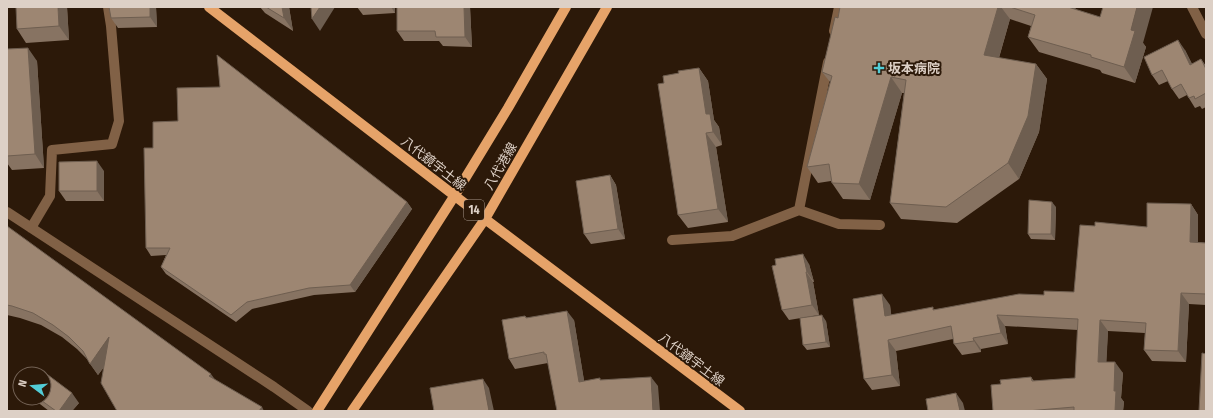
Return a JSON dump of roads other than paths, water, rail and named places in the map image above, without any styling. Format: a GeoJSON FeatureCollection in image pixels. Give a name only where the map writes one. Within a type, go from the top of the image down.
{"type":"FeatureCollection","features":[{"type":"Feature","properties":{"kind":"main road","name":"八代鏡宇土線"},"geometry":{"type":"LineString","coordinates":[[209,7],[454,195],[740,411]]}},
{"type":"Feature","properties":{"kind":"main road","name":"八代港線"},"geometry":{"type":"LineString","coordinates":[[317,411],[508,108],[566,7]]}},
{"type":"Feature","properties":{"kind":"main road","name":"八代港線"},"geometry":{"type":"LineString","coordinates":[[352,411],[485,218],[607,7]]}},
{"type":"Feature","properties":{"kind":"street"},"geometry":{"type":"LineString","coordinates":[[32,228],[50,196],[52,150],[112,144],[119,121],[108,7]]}},
{"type":"Feature","properties":{"kind":"street"},"geometry":{"type":"LineString","coordinates":[[832,38],[838,7]]}},
{"type":"Feature","properties":{"kind":"street"},"geometry":{"type":"LineString","coordinates":[[1192,7],[1206,34]]}},
{"type":"Feature","properties":{"kind":"street"},"geometry":{"type":"LineString","coordinates":[[799,210],[829,54]]}},
{"type":"Feature","properties":{"kind":"street"},"geometry":{"type":"LineString","coordinates":[[672,240],[732,236],[799,210],[839,224],[880,225]]}},
{"type":"Feature","properties":{"kind":"street"},"geometry":{"type":"LineString","coordinates":[[7,212],[274,387],[308,411]]}},
{"type":"Feature","properties":{"kind":"place","name":"坂本病院"},"geometry":{"type":"Point","coordinates":[879,68]}}]}
